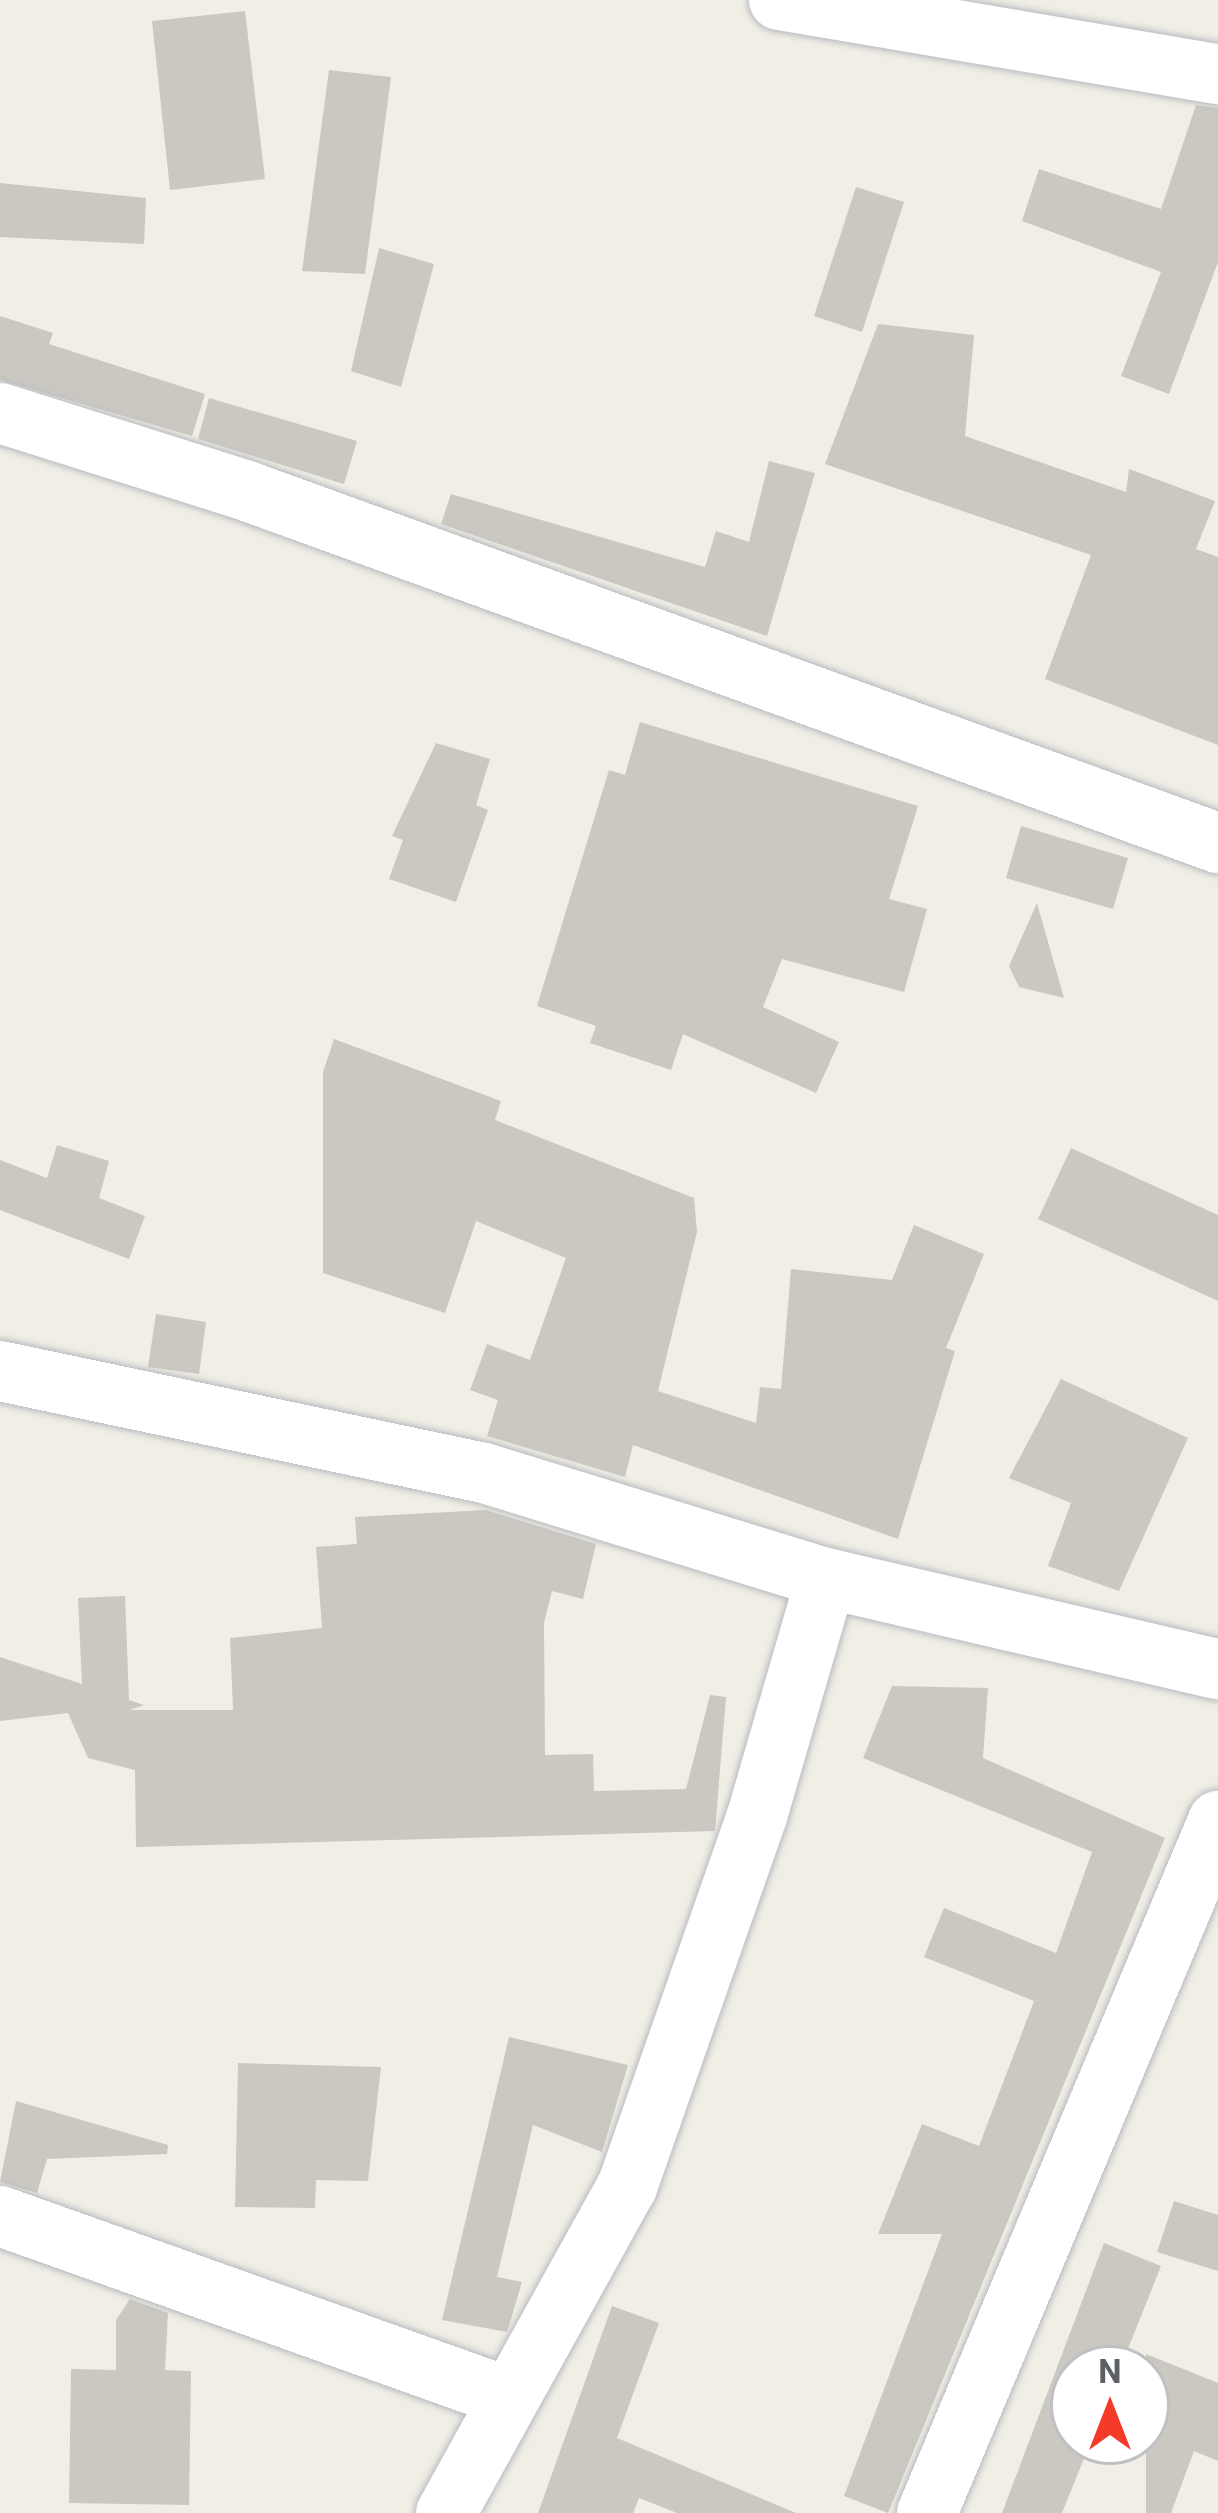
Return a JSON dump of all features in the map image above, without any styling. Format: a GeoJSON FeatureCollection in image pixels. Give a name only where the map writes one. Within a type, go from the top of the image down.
{"type":"FeatureCollection","features":[{"type":"Feature","properties":{"kind":"street"},"geometry":{"type":"LineString","coordinates":[[779,0],[1218,74]]}},
{"type":"Feature","properties":{"kind":"street"},"geometry":{"type":"LineString","coordinates":[[0,413],[247,491],[1218,843]]}},
{"type":"Feature","properties":{"kind":"street"},"geometry":{"type":"LineString","coordinates":[[0,1371],[484,1473],[826,1578],[1218,1670]]}},
{"type":"Feature","properties":{"kind":"street"},"geometry":{"type":"LineString","coordinates":[[446,2513],[505,2396],[627,2187],[758,1816],[826,1578]]}},
{"type":"Feature","properties":{"kind":"street"},"geometry":{"type":"LineString","coordinates":[[926,2513],[1218,1821]]}},
{"type":"Feature","properties":{"kind":"street"},"geometry":{"type":"LineString","coordinates":[[0,2216],[505,2396]]}},
{"type":"Feature","properties":{"kind":"building"},"geometry":{"type":"Polygon","coordinates":[[[245,11],[265,179],[170,190],[152,21],[245,11]]]}},
{"type":"Feature","properties":{"kind":"building"},"geometry":{"type":"Polygon","coordinates":[[[329,70],[391,77],[365,274],[302,271],[329,70]]]}},
{"type":"Feature","properties":{"kind":"building"},"geometry":{"type":"Polygon","coordinates":[[[1196,105],[1218,108],[1218,262],[1169,394],[1121,376],[1161,272],[1022,221],[1039,169],[1161,209],[1196,105]]]}},
{"type":"Feature","properties":{"kind":"building"},"geometry":{"type":"Polygon","coordinates":[[[0,183],[146,198],[144,244],[0,237],[0,183]]]}},
{"type":"Feature","properties":{"kind":"building"},"geometry":{"type":"Polygon","coordinates":[[[856,187],[904,202],[862,332],[814,316],[856,187]]]}},
{"type":"Feature","properties":{"kind":"building"},"geometry":{"type":"Polygon","coordinates":[[[379,248],[434,264],[401,387],[351,371],[379,248]]]}},
{"type":"Feature","properties":{"kind":"building"},"geometry":{"type":"Polygon","coordinates":[[[0,316],[53,333],[49,344],[205,394],[192,436],[0,380],[0,316]]]}},
{"type":"Feature","properties":{"kind":"building"},"geometry":{"type":"Polygon","coordinates":[[[878,324],[974,335],[965,436],[1126,492],[1129,469],[1215,501],[1196,549],[1218,557],[1218,745],[1045,679],[1091,555],[825,464],[878,324]]]}},
{"type":"Feature","properties":{"kind":"building"},"geometry":{"type":"Polygon","coordinates":[[[209,398],[357,441],[344,484],[198,439],[209,398]]]}},
{"type":"Feature","properties":{"kind":"building"},"geometry":{"type":"Polygon","coordinates":[[[769,461],[815,473],[767,636],[441,524],[451,494],[705,567],[716,531],[749,542],[769,461]]]}},
{"type":"Feature","properties":{"kind":"building"},"geometry":{"type":"Polygon","coordinates":[[[640,722],[918,806],[889,899],[927,909],[904,992],[782,959],[763,1007],[839,1042],[816,1093],[683,1034],[671,1070],[590,1043],[596,1026],[537,1006],[609,770],[625,775],[640,722]]]}},
{"type":"Feature","properties":{"kind":"building"},"geometry":{"type":"Polygon","coordinates":[[[436,743],[490,759],[476,805],[488,810],[456,902],[389,879],[403,840],[392,836],[436,743]]]}},
{"type":"Feature","properties":{"kind":"building"},"geometry":{"type":"Polygon","coordinates":[[[1021,826],[1128,858],[1113,909],[1006,878],[1021,826]]]}},
{"type":"Feature","properties":{"kind":"building"},"geometry":{"type":"Polygon","coordinates":[[[1037,903],[1064,998],[1019,987],[1009,966],[1037,903]]]}},
{"type":"Feature","properties":{"kind":"building"},"geometry":{"type":"Polygon","coordinates":[[[334,1039],[501,1101],[495,1120],[694,1198],[697,1232],[658,1391],[756,1423],[760,1387],[781,1389],[791,1269],[892,1280],[914,1225],[984,1254],[946,1348],[955,1351],[898,1539],[633,1445],[625,1477],[487,1436],[498,1400],[470,1390],[487,1344],[530,1360],[566,1258],[476,1221],[445,1313],[323,1273],[323,1072],[334,1039]]]}},
{"type":"Feature","properties":{"kind":"building"},"geometry":{"type":"Polygon","coordinates":[[[57,1145],[109,1161],[99,1198],[145,1216],[129,1259],[0,1210],[0,1160],[47,1178],[57,1145]]]}},
{"type":"Feature","properties":{"kind":"building"},"geometry":{"type":"Polygon","coordinates":[[[1071,1148],[1218,1215],[1218,1301],[1038,1219],[1071,1148]]]}},
{"type":"Feature","properties":{"kind":"building"},"geometry":{"type":"Polygon","coordinates":[[[156,1314],[206,1322],[199,1374],[148,1367],[156,1314]]]}},
{"type":"Feature","properties":{"kind":"building"},"geometry":{"type":"Polygon","coordinates":[[[1061,1379],[1188,1438],[1119,1591],[1048,1566],[1071,1503],[1009,1478],[1061,1379]]]}},
{"type":"Feature","properties":{"kind":"building"},"geometry":{"type":"Polygon","coordinates":[[[486,1510],[596,1544],[583,1599],[552,1591],[544,1623],[545,1755],[593,1754],[594,1791],[686,1789],[710,1695],[726,1697],[715,1831],[136,1847],[135,1770],[88,1758],[68,1713],[0,1721],[0,1657],[82,1684],[78,1598],[125,1596],[129,1700],[144,1705],[130,1710],[233,1710],[230,1638],[322,1628],[316,1547],[357,1544],[355,1517],[486,1510]]]}},
{"type":"Feature","properties":{"kind":"building"},"geometry":{"type":"Polygon","coordinates":[[[892,1686],[988,1688],[983,1758],[1165,1838],[888,2513],[844,2496],[942,2234],[878,2234],[922,2124],[979,2146],[1034,2001],[924,1957],[944,1908],[1056,1953],[1092,1852],[863,1758],[892,1686]]]}},
{"type":"Feature","properties":{"kind":"building"},"geometry":{"type":"Polygon","coordinates":[[[509,2037],[628,2065],[602,2152],[533,2125],[497,2277],[522,2282],[507,2332],[442,2320],[509,2037]]]}},
{"type":"Feature","properties":{"kind":"building"},"geometry":{"type":"Polygon","coordinates":[[[238,2063],[381,2067],[368,2181],[316,2180],[315,2208],[235,2207],[238,2063]]]}},
{"type":"Feature","properties":{"kind":"building"},"geometry":{"type":"Polygon","coordinates":[[[16,2101],[168,2145],[167,2154],[47,2159],[37,2193],[0,2182],[16,2101]]]}},
{"type":"Feature","properties":{"kind":"building"},"geometry":{"type":"Polygon","coordinates":[[[1174,2201],[1218,2215],[1218,2271],[1157,2252],[1174,2201]]]}},
{"type":"Feature","properties":{"kind":"building"},"geometry":{"type":"Polygon","coordinates":[[[1104,2243],[1161,2266],[1130,2345],[1065,2345],[1104,2243]]]}},
{"type":"Feature","properties":{"kind":"building"},"geometry":{"type":"Polygon","coordinates":[[[130,2299],[168,2313],[165,2370],[191,2371],[189,2505],[69,2503],[71,2369],[116,2370],[116,2320],[130,2299]]]}},
{"type":"Feature","properties":{"kind":"building"},"geometry":{"type":"Polygon","coordinates":[[[612,2306],[659,2323],[617,2438],[796,2513],[677,2513],[639,2498],[633,2513],[538,2513],[612,2306]]]}},
{"type":"Feature","properties":{"kind":"building"},"geometry":{"type":"Polygon","coordinates":[[[1170,2364],[1218,2383],[1218,2461],[1194,2451],[1171,2513],[1146,2513],[1146,2465],[1170,2465],[1170,2364]]]}},
{"type":"Feature","properties":{"kind":"building"},"geometry":{"type":"Polygon","coordinates":[[[1050,2386],[1050,2465],[1081,2465],[1062,2513],[1002,2513],[1050,2386]]]}}]}
